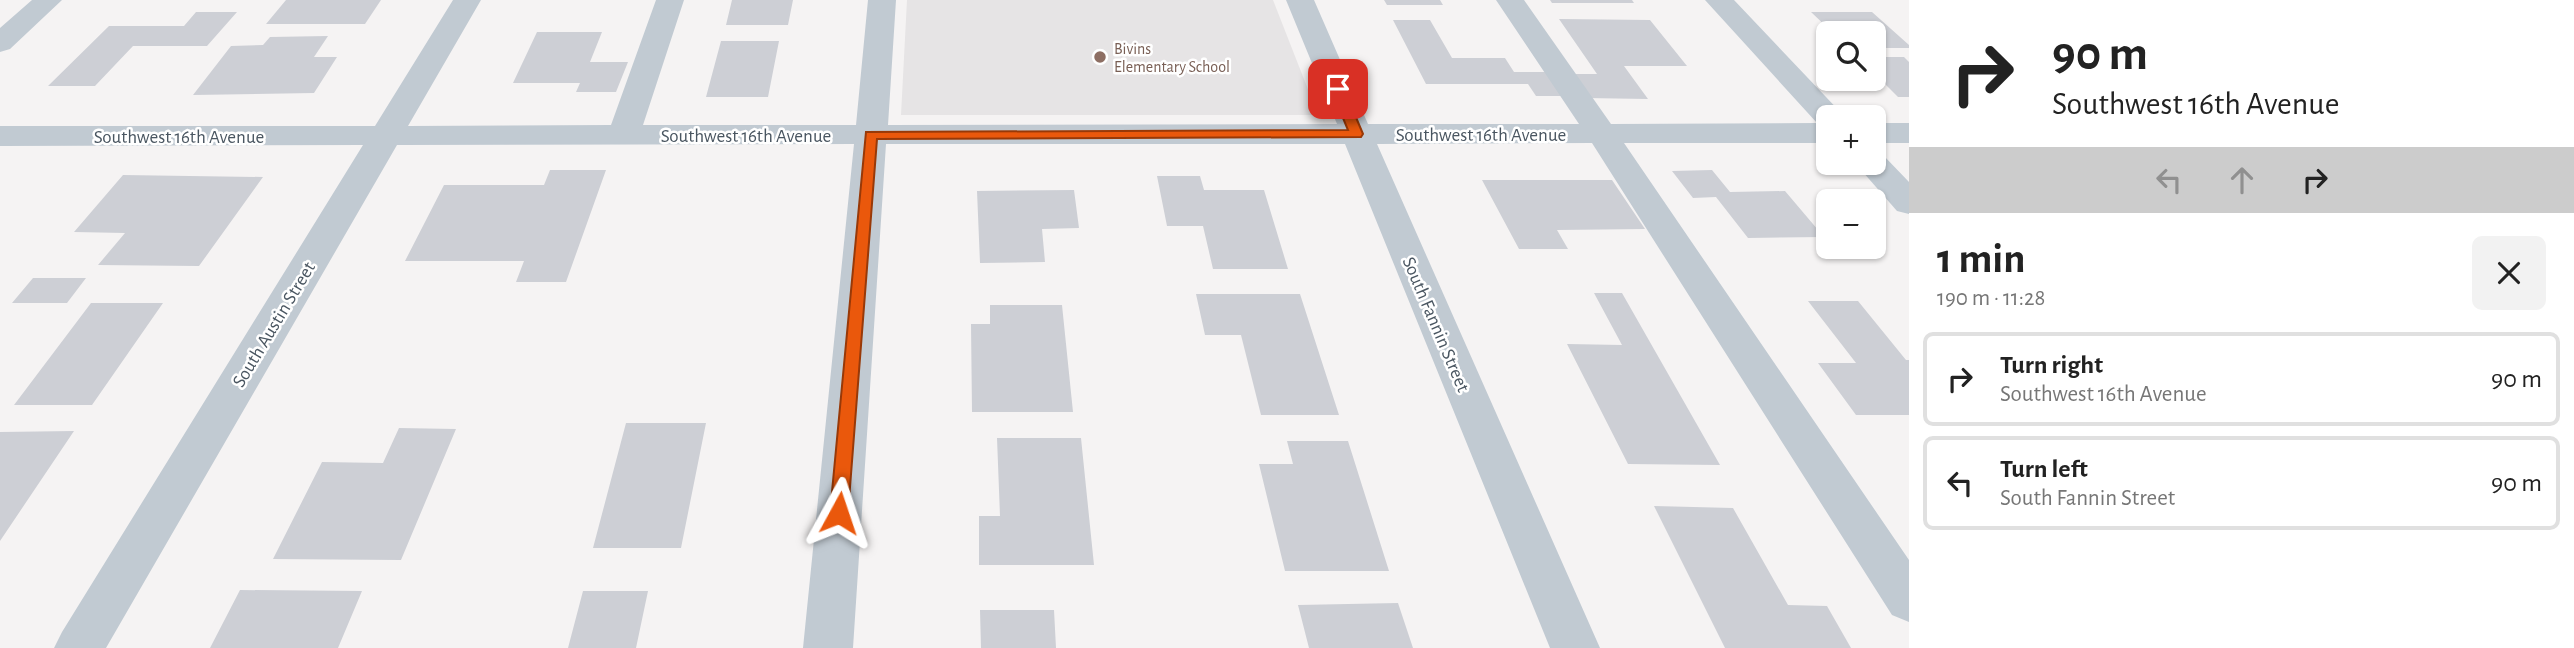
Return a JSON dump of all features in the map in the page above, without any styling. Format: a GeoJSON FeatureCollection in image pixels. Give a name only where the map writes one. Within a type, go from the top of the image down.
{"type":"FeatureCollection","features":[{"type":"Feature","properties":{"kind":"street"},"geometry":{"type":"LineString","coordinates":[[0,43],[48,0]]}},
{"type":"Feature","properties":{"kind":"street","name":"South Austin Street"},"geometry":{"type":"LineString","coordinates":[[79,648],[467,0]]}},
{"type":"Feature","properties":{"kind":"street"},"geometry":{"type":"LineString","coordinates":[[624,135],[670,0]]}},
{"type":"Feature","properties":{"kind":"street"},"geometry":{"type":"LineString","coordinates":[[828,648],[882,0]]}},
{"type":"Feature","properties":{"kind":"street","name":"South Fannin Street"},"geometry":{"type":"LineString","coordinates":[[1300,0],[1575,648]]}},
{"type":"Feature","properties":{"kind":"street"},"geometry":{"type":"LineString","coordinates":[[1510,0],[1602,134],[1909,600]]}},
{"type":"Feature","properties":{"kind":"street"},"geometry":{"type":"LineString","coordinates":[[1719,0],[1818,105]]}},
{"type":"Feature","properties":{"kind":"street","name":"Southwest 16th Avenue"},"geometry":{"type":"LineString","coordinates":[[0,136],[1816,133]]}},
{"type":"Feature","properties":{"kind":"street"},"geometry":{"type":"LineString","coordinates":[[1886,133],[1909,133]]}},
{"type":"Feature","properties":{"kind":"street"},"geometry":{"type":"LineString","coordinates":[[1883,175],[1909,203]]}},
{"type":"Feature","properties":{"kind":"shaded area","name":"Bivins Elementary School"},"geometry":{"type":"Polygon","coordinates":[[[907,0],[1273,0],[1318,115],[901,115],[907,0]]]}},
{"type":"Feature","properties":{"kind":"building"},"geometry":{"type":"Polygon","coordinates":[[[286,0],[381,0],[365,24],[266,24],[286,0]]]}},
{"type":"Feature","properties":{"kind":"building"},"geometry":{"type":"Polygon","coordinates":[[[732,0],[793,0],[788,25],[726,25],[732,0]]]}},
{"type":"Feature","properties":{"kind":"building"},"geometry":{"type":"Polygon","coordinates":[[[1384,0],[1440,0],[1443,5],[1387,5],[1384,0]]]}},
{"type":"Feature","properties":{"kind":"building"},"geometry":{"type":"Polygon","coordinates":[[[1550,0],[1632,0],[1634,3],[1552,3],[1550,0]]]}},
{"type":"Feature","properties":{"kind":"building"},"geometry":{"type":"Polygon","coordinates":[[[196,12],[237,12],[207,46],[133,46],[95,86],[48,86],[109,26],[184,26],[196,12]]]}},
{"type":"Feature","properties":{"kind":"building"},"geometry":{"type":"Polygon","coordinates":[[[1811,12],[1872,12],[1882,21],[1820,21],[1811,12]]]}},
{"type":"Feature","properties":{"kind":"building"},"geometry":{"type":"Polygon","coordinates":[[[1559,19],[1650,20],[1687,66],[1624,66],[1648,99],[1585,98],[1569,74],[1597,74],[1559,19]]]}},
{"type":"Feature","properties":{"kind":"building"},"geometry":{"type":"Polygon","coordinates":[[[1393,20],[1430,20],[1452,58],[1505,58],[1514,72],[1551,72],[1567,96],[1536,96],[1528,84],[1426,84],[1393,20]]]}},
{"type":"Feature","properties":{"kind":"building"},"geometry":{"type":"Polygon","coordinates":[[[1886,24],[1909,45],[1909,48],[1886,48],[1886,24]]]}},
{"type":"Feature","properties":{"kind":"building"},"geometry":{"type":"Polygon","coordinates":[[[537,32],[602,32],[590,62],[628,62],[616,92],[576,92],[580,83],[513,83],[537,32]]]}},
{"type":"Feature","properties":{"kind":"building"},"geometry":{"type":"Polygon","coordinates":[[[328,36],[314,57],[337,57],[314,93],[193,95],[231,46],[263,45],[270,37],[328,36]]]}},
{"type":"Feature","properties":{"kind":"building"},"geometry":{"type":"Polygon","coordinates":[[[721,41],[779,41],[768,97],[706,97],[721,41]]]}},
{"type":"Feature","properties":{"kind":"building"},"geometry":{"type":"Polygon","coordinates":[[[1886,57],[1904,57],[1909,62],[1909,97],[1898,97],[1886,85],[1886,57]]]}},
{"type":"Feature","properties":{"kind":"building"},"geometry":{"type":"Polygon","coordinates":[[[550,170],[606,170],[566,282],[516,282],[524,261],[405,261],[444,185],[544,185],[550,170]]]}},
{"type":"Feature","properties":{"kind":"building"},"geometry":{"type":"Polygon","coordinates":[[[1712,170],[1730,192],[1785,191],[1816,228],[1816,237],[1748,238],[1716,197],[1693,198],[1672,171],[1712,170]]]}},
{"type":"Feature","properties":{"kind":"building"},"geometry":{"type":"Polygon","coordinates":[[[123,175],[263,177],[199,266],[98,265],[125,233],[74,232],[123,175]]]}},
{"type":"Feature","properties":{"kind":"building"},"geometry":{"type":"Polygon","coordinates":[[[1157,176],[1200,176],[1204,190],[1264,190],[1288,269],[1213,269],[1203,226],[1167,226],[1157,176]]]}},
{"type":"Feature","properties":{"kind":"building"},"geometry":{"type":"Polygon","coordinates":[[[1482,180],[1612,180],[1645,229],[1557,230],[1568,249],[1519,249],[1482,180]]]}},
{"type":"Feature","properties":{"kind":"building"},"geometry":{"type":"Polygon","coordinates":[[[1074,190],[1079,228],[1042,229],[1045,262],[980,263],[977,191],[1074,190]]]}},
{"type":"Feature","properties":{"kind":"building"},"geometry":{"type":"Polygon","coordinates":[[[33,278],[86,278],[67,303],[12,303],[33,278]]]}},
{"type":"Feature","properties":{"kind":"building"},"geometry":{"type":"Polygon","coordinates":[[[1594,293],[1622,293],[1720,465],[1628,464],[1567,344],[1622,345],[1594,293]]]}},
{"type":"Feature","properties":{"kind":"building"},"geometry":{"type":"Polygon","coordinates":[[[1196,294],[1300,294],[1339,415],[1261,415],[1241,335],[1205,335],[1196,294]]]}},
{"type":"Feature","properties":{"kind":"building"},"geometry":{"type":"Polygon","coordinates":[[[1808,301],[1858,301],[1906,360],[1909,360],[1909,415],[1856,415],[1818,363],[1856,363],[1808,301]]]}},
{"type":"Feature","properties":{"kind":"building"},"geometry":{"type":"Polygon","coordinates":[[[91,303],[163,303],[92,405],[14,405],[91,303]]]}},
{"type":"Feature","properties":{"kind":"building"},"geometry":{"type":"Polygon","coordinates":[[[990,305],[1062,305],[1073,412],[972,412],[971,324],[990,324],[990,305]]]}},
{"type":"Feature","properties":{"kind":"building"},"geometry":{"type":"Polygon","coordinates":[[[626,423],[706,423],[681,548],[593,548],[626,423]]]}},
{"type":"Feature","properties":{"kind":"building"},"geometry":{"type":"Polygon","coordinates":[[[399,428],[456,429],[401,560],[273,559],[322,462],[383,463],[399,428]]]}},
{"type":"Feature","properties":{"kind":"building"},"geometry":{"type":"Polygon","coordinates":[[[74,431],[0,541],[0,432],[74,431]]]}},
{"type":"Feature","properties":{"kind":"building"},"geometry":{"type":"Polygon","coordinates":[[[997,438],[1081,438],[1094,565],[979,565],[979,516],[1000,516],[997,438]]]}},
{"type":"Feature","properties":{"kind":"building"},"geometry":{"type":"Polygon","coordinates":[[[1287,441],[1348,441],[1389,571],[1285,571],[1259,464],[1293,464],[1287,441]]]}},
{"type":"Feature","properties":{"kind":"building"},"geometry":{"type":"Polygon","coordinates":[[[1654,506],[1733,508],[1788,605],[1827,606],[1851,648],[1725,648],[1654,506]]]}},
{"type":"Feature","properties":{"kind":"building"},"geometry":{"type":"Polygon","coordinates":[[[240,590],[362,591],[338,648],[210,648],[240,590]]]}},
{"type":"Feature","properties":{"kind":"building"},"geometry":{"type":"Polygon","coordinates":[[[583,591],[648,591],[636,648],[568,648],[583,591]]]}},
{"type":"Feature","properties":{"kind":"building"},"geometry":{"type":"Polygon","coordinates":[[[1398,603],[1413,648],[1309,648],[1298,605],[1398,603]]]}},
{"type":"Feature","properties":{"kind":"building"},"geometry":{"type":"Polygon","coordinates":[[[980,610],[1054,610],[1056,648],[981,648],[980,610]]]}},
{"type":"Feature","properties":{"kind":"place","name":"Bivins Elementary School"},"geometry":{"type":"Point","coordinates":[1100,57]}},
{"type":"Feature","properties":{"kind":"route"},"geometry":{"type":"LineString","coordinates":[[839,513],[871,135],[1357,134],[1338,89]]}}]}
